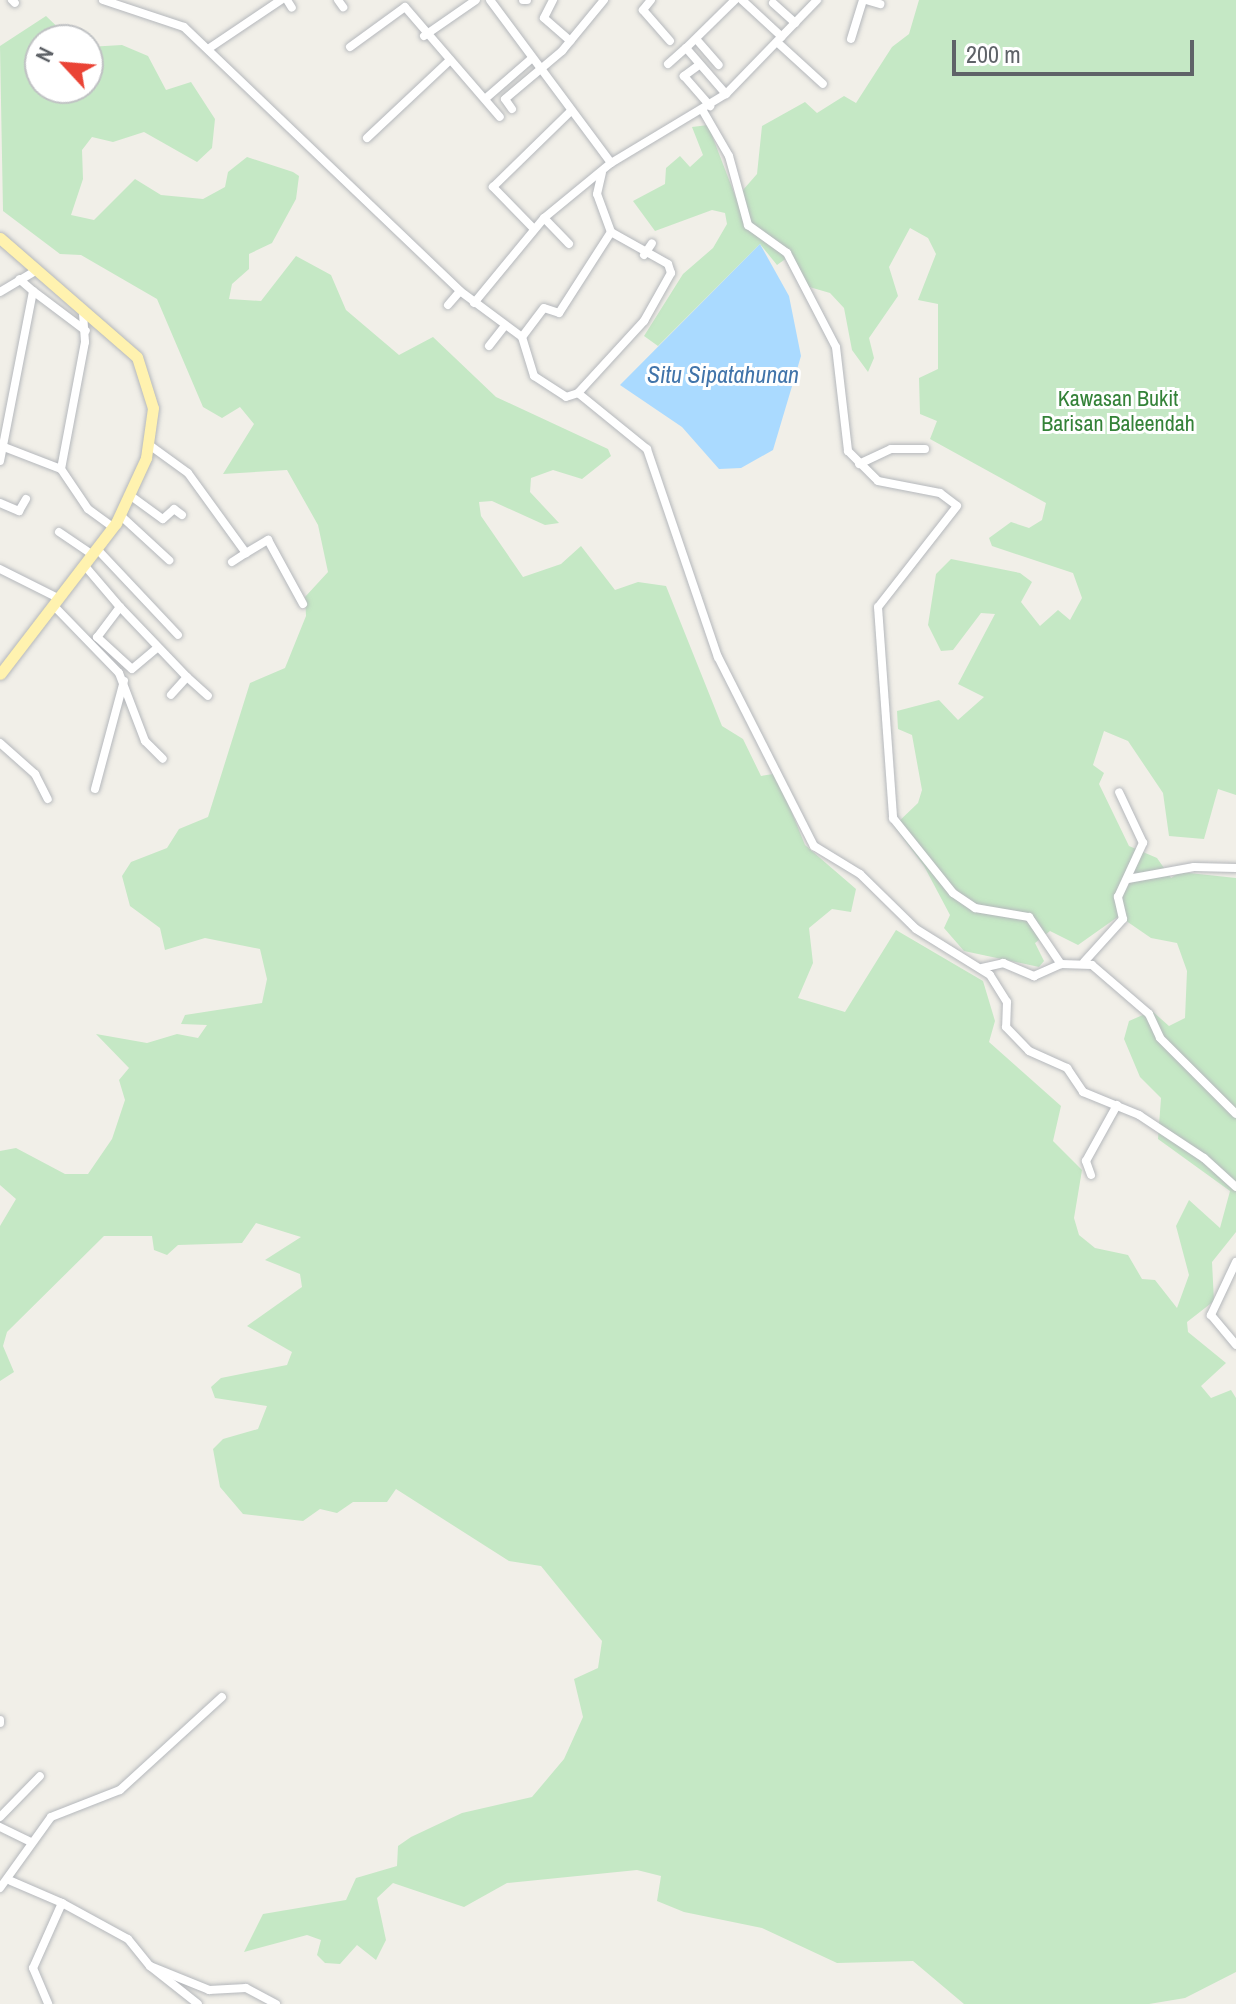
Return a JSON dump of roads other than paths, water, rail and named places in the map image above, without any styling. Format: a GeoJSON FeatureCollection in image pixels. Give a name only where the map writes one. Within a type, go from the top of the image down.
{"type":"FeatureCollection","features":[{"type":"Feature","properties":{"kind":"main road"},"geometry":{"type":"LineString","coordinates":[[0,238],[144,365],[153,408],[148,444],[131,496],[85,566],[0,674]]}},
{"type":"Feature","properties":{"kind":"street"},"geometry":{"type":"LineString","coordinates":[[103,0],[175,22],[208,49],[460,291],[504,327],[522,337],[534,376],[566,397],[578,393],[644,321],[670,278],[668,264],[644,255],[611,232],[597,194],[602,173]]}},
{"type":"Feature","properties":{"kind":"street"},"geometry":{"type":"LineString","coordinates":[[208,49],[281,0]]}},
{"type":"Feature","properties":{"kind":"street"},"geometry":{"type":"LineString","coordinates":[[426,35],[476,0]]}},
{"type":"Feature","properties":{"kind":"street"},"geometry":{"type":"LineString","coordinates":[[491,0],[531,59],[611,163]]}},
{"type":"Feature","properties":{"kind":"street"},"geometry":{"type":"LineString","coordinates":[[553,0],[544,18],[570,41]]}},
{"type":"Feature","properties":{"kind":"street"},"geometry":{"type":"LineString","coordinates":[[512,109],[505,99],[570,41],[604,0]]}},
{"type":"Feature","properties":{"kind":"street"},"geometry":{"type":"LineString","coordinates":[[651,0],[643,10],[670,41]]}},
{"type":"Feature","properties":{"kind":"street"},"geometry":{"type":"LineString","coordinates":[[668,64],[736,0],[823,84]]}},
{"type":"Feature","properties":{"kind":"street"},"geometry":{"type":"LineString","coordinates":[[474,303],[544,218],[611,163],[726,94],[817,0]]}},
{"type":"Feature","properties":{"kind":"street"},"geometry":{"type":"LineString","coordinates":[[851,39],[864,0],[880,4]]}},
{"type":"Feature","properties":{"kind":"street"},"geometry":{"type":"LineString","coordinates":[[350,47],[409,3],[426,35],[500,117]]}},
{"type":"Feature","properties":{"kind":"street"},"geometry":{"type":"LineString","coordinates":[[773,3],[795,23]]}},
{"type":"Feature","properties":{"kind":"street"},"geometry":{"type":"LineString","coordinates":[[697,40],[719,65]]}},
{"type":"Feature","properties":{"kind":"street"},"geometry":{"type":"LineString","coordinates":[[686,48],[726,94]]}},
{"type":"Feature","properties":{"kind":"street"},"geometry":{"type":"LineString","coordinates":[[485,99],[531,59]]}},
{"type":"Feature","properties":{"kind":"street"},"geometry":{"type":"LineString","coordinates":[[367,138],[450,60]]}},
{"type":"Feature","properties":{"kind":"street"},"geometry":{"type":"LineString","coordinates":[[699,65],[684,76],[706,108],[729,156],[748,225],[787,253],[836,347],[841,439],[859,464],[878,481],[940,493],[957,506],[879,599],[889,808],[953,893],[975,908],[1029,917],[1061,964]]}},
{"type":"Feature","properties":{"kind":"street"},"geometry":{"type":"LineString","coordinates":[[534,229],[493,187],[571,111]]}},
{"type":"Feature","properties":{"kind":"street"},"geometry":{"type":"LineString","coordinates":[[544,218],[569,244]]}},
{"type":"Feature","properties":{"kind":"street"},"geometry":{"type":"LineString","coordinates":[[522,337],[544,308],[559,313],[611,232]]}},
{"type":"Feature","properties":{"kind":"street"},"geometry":{"type":"LineString","coordinates":[[644,255],[652,243]]}},
{"type":"Feature","properties":{"kind":"street"},"geometry":{"type":"LineString","coordinates":[[0,292],[37,270]]}},
{"type":"Feature","properties":{"kind":"street"},"geometry":{"type":"LineString","coordinates":[[19,279],[86,331]]}},
{"type":"Feature","properties":{"kind":"street"},"geometry":{"type":"LineString","coordinates":[[0,461],[33,291]]}},
{"type":"Feature","properties":{"kind":"street"},"geometry":{"type":"LineString","coordinates":[[448,305],[460,291]]}},
{"type":"Feature","properties":{"kind":"street"},"geometry":{"type":"LineString","coordinates":[[61,469],[86,331],[82,309]]}},
{"type":"Feature","properties":{"kind":"street"},"geometry":{"type":"LineString","coordinates":[[489,346],[504,327]]}},
{"type":"Feature","properties":{"kind":"street"},"geometry":{"type":"LineString","coordinates":[[578,393],[647,449],[718,657],[814,846],[860,874],[916,929],[982,968],[1007,1002],[1011,1034],[1067,1068],[1083,1092],[1117,1105],[1204,1158],[1236,1187]]}},
{"type":"Feature","properties":{"kind":"street"},"geometry":{"type":"LineString","coordinates":[[148,444],[188,473],[244,557]]}},
{"type":"Feature","properties":{"kind":"street"},"geometry":{"type":"LineString","coordinates":[[4,447],[61,469],[88,509],[113,527]]}},
{"type":"Feature","properties":{"kind":"street"},"geometry":{"type":"LineString","coordinates":[[859,464],[891,449],[925,449]]}},
{"type":"Feature","properties":{"kind":"street"},"geometry":{"type":"LineString","coordinates":[[131,496],[163,519],[174,509],[182,515]]}},
{"type":"Feature","properties":{"kind":"street"},"geometry":{"type":"LineString","coordinates":[[0,503],[19,511],[26,499]]}},
{"type":"Feature","properties":{"kind":"street"},"geometry":{"type":"LineString","coordinates":[[120,515],[169,560]]}},
{"type":"Feature","properties":{"kind":"street"},"geometry":{"type":"LineString","coordinates":[[59,532],[95,552],[178,635]]}},
{"type":"Feature","properties":{"kind":"street"},"geometry":{"type":"LineString","coordinates":[[232,562],[268,540],[303,604]]}},
{"type":"Feature","properties":{"kind":"street"},"geometry":{"type":"LineString","coordinates":[[85,566],[157,648],[208,696]]}},
{"type":"Feature","properties":{"kind":"street"},"geometry":{"type":"LineString","coordinates":[[0,569],[57,602],[124,681],[145,741],[163,759]]}},
{"type":"Feature","properties":{"kind":"street"},"geometry":{"type":"LineString","coordinates":[[120,607],[97,637],[132,669],[157,648]]}},
{"type":"Feature","properties":{"kind":"street"},"geometry":{"type":"LineString","coordinates":[[171,695],[187,677]]}},
{"type":"Feature","properties":{"kind":"street"},"geometry":{"type":"LineString","coordinates":[[95,789],[124,681]]}},
{"type":"Feature","properties":{"kind":"street"},"geometry":{"type":"LineString","coordinates":[[0,743],[35,774],[48,799]]}},
{"type":"Feature","properties":{"kind":"street"},"geometry":{"type":"LineString","coordinates":[[982,968],[1003,963],[1034,976],[1061,964],[1084,962],[1119,927],[1118,897],[1143,840],[1119,792]]}},
{"type":"Feature","properties":{"kind":"street"},"geometry":{"type":"LineString","coordinates":[[1128,879],[1194,867],[1236,868]]}},
{"type":"Feature","properties":{"kind":"street"},"geometry":{"type":"LineString","coordinates":[[1084,962],[1145,1009],[1160,1038],[1236,1114]]}},
{"type":"Feature","properties":{"kind":"street"},"geometry":{"type":"LineString","coordinates":[[1091,1175],[1086,1161],[1117,1105]]}},
{"type":"Feature","properties":{"kind":"street"},"geometry":{"type":"LineString","coordinates":[[1236,1262],[1211,1315],[1236,1345]]}},
{"type":"Feature","properties":{"kind":"street"},"geometry":{"type":"LineString","coordinates":[[0,1888],[11,1881],[31,1842],[76,1802],[120,1790],[222,1697]]}},
{"type":"Feature","properties":{"kind":"street"},"geometry":{"type":"LineString","coordinates":[[0,1817],[40,1776]]}},
{"type":"Feature","properties":{"kind":"street"},"geometry":{"type":"LineString","coordinates":[[0,1827],[31,1842]]}},
{"type":"Feature","properties":{"kind":"street"},"geometry":{"type":"LineString","coordinates":[[11,1881],[62,1903],[128,1939],[150,1966],[198,2004]]}},
{"type":"Feature","properties":{"kind":"street"},"geometry":{"type":"LineString","coordinates":[[48,2004],[33,1968],[62,1903]]}},
{"type":"Feature","properties":{"kind":"street"},"geometry":{"type":"LineString","coordinates":[[150,1966],[209,1990],[246,1988],[276,2004]]}},
{"type":"Feature","properties":{"kind":"water","name":"Situ Sipatahunan"},"geometry":{"type":"Polygon","coordinates":[[[760,244],[789,296],[801,356],[773,450],[741,468],[719,469],[682,427],[620,385],[760,244]]]}},
{"type":"Feature","properties":{"kind":"park label","name":"Kawasan Bukit Barisan Baleendah"},"geometry":{"type":"Point","coordinates":[1118,410]}}]}
